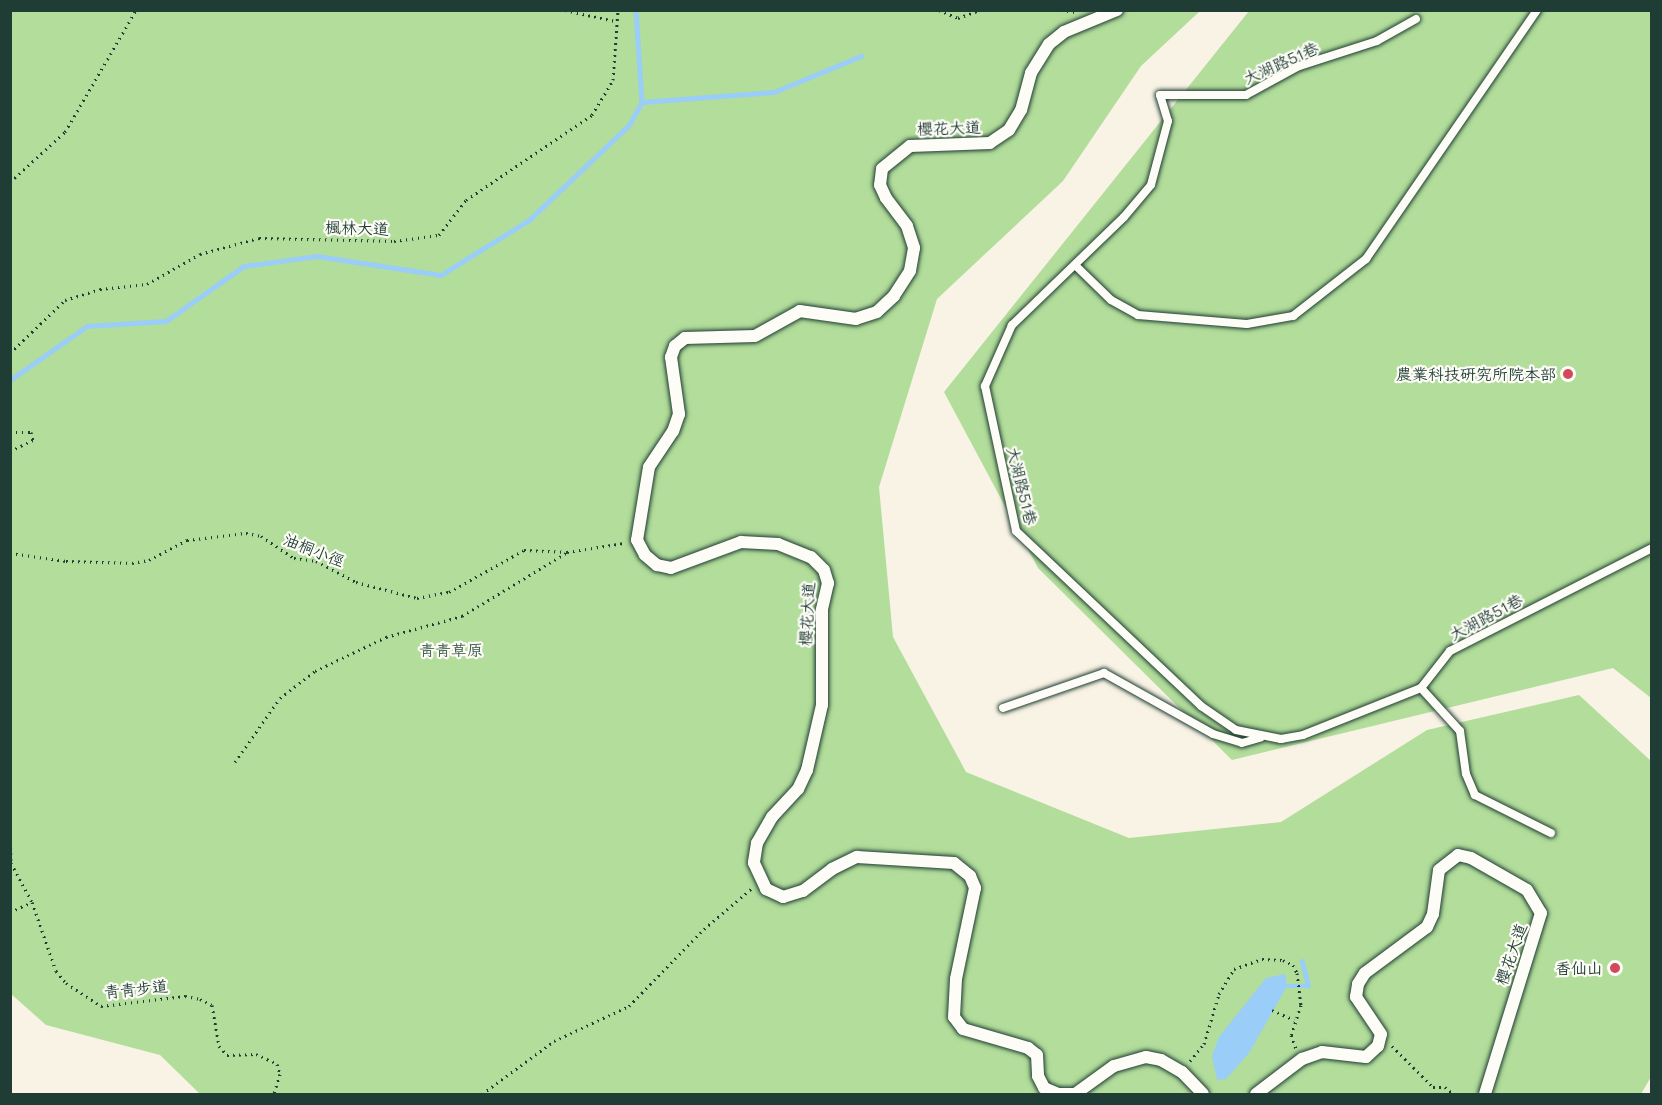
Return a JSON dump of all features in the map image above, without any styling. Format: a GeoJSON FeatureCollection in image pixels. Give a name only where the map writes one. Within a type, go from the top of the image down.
{"type":"FeatureCollection","features":[{"type":"Feature","properties":{"kind":"street","name":"櫻花大道"},"geometry":{"type":"LineString","coordinates":[[760,881],[754,862],[757,843],[772,817],[798,789],[807,770],[822,705],[822,610],[828,583],[824,570],[811,557],[778,544],[741,542],[671,567],[657,565],[645,555],[637,540],[649,467],[673,431],[679,414],[671,357],[675,346],[685,338],[755,336],[800,311],[856,319],[877,312],[894,296],[910,270],[914,248],[907,226],[886,198],[880,185],[882,169],[910,146],[990,143],[1009,130],[1021,110],[1031,73],[1049,44],[1064,32],[1117,10]]}},
{"type":"Feature","properties":{"kind":"street","name":"櫻花大道"},"geometry":{"type":"LineString","coordinates":[[1379,1041],[1381,1034],[1356,997],[1358,984],[1365,973],[1427,927],[1433,914],[1439,870],[1447,861],[1458,855],[1471,858],[1527,890],[1541,913],[1485,1095]]}},
{"type":"Feature","properties":{"kind":"street"},"geometry":{"type":"LineString","coordinates":[[760,881],[783,897],[803,891],[832,869],[857,857],[954,863],[970,876],[975,888],[956,979],[954,1017],[963,1029],[1028,1048],[1037,1055],[1038,1076],[1044,1088],[1058,1094],[1075,1094],[1114,1066],[1131,1059],[1161,1060],[1182,1071],[1203,1095]]}},
{"type":"Feature","properties":{"kind":"street"},"geometry":{"type":"LineString","coordinates":[[1256,1095],[1302,1059],[1322,1052],[1365,1057],[1379,1041]]}},
{"type":"Feature","properties":{"kind":"lane"},"geometry":{"type":"LineString","coordinates":[[1075,265],[1111,300],[1138,315],[1247,324],[1293,316],[1366,259],[1537,10]]}},
{"type":"Feature","properties":{"kind":"lane","name":"大湖路51巷"},"geometry":{"type":"LineString","coordinates":[[1416,19],[1377,40],[1299,66],[1246,95],[1160,95],[1167,121],[1151,185],[1075,265],[1012,325],[985,386],[1016,531],[1201,706],[1236,730],[1260,738],[1303,735],[1421,688],[1450,651],[1652,548]]}},
{"type":"Feature","properties":{"kind":"lane"},"geometry":{"type":"LineString","coordinates":[[1003,708],[1104,673],[1213,734],[1242,743],[1260,738]]}},
{"type":"Feature","properties":{"kind":"lane"},"geometry":{"type":"LineString","coordinates":[[1421,688],[1460,731],[1466,774],[1475,795],[1551,833]]}},
{"type":"Feature","properties":{"kind":"path"},"geometry":{"type":"LineString","coordinates":[[10,182],[65,132],[136,10]]}},
{"type":"Feature","properties":{"kind":"path"},"geometry":{"type":"LineString","coordinates":[[565,10],[615,21],[618,10]]}},
{"type":"Feature","properties":{"kind":"path"},"geometry":{"type":"LineString","coordinates":[[939,10],[958,18],[980,10]]}},
{"type":"Feature","properties":{"kind":"path","name":"楓林大道"},"geometry":{"type":"LineString","coordinates":[[10,353],[65,300],[100,289],[147,284],[200,254],[249,240],[394,241],[439,236],[466,200],[592,115],[612,80],[615,21]]}},
{"type":"Feature","properties":{"kind":"path"},"geometry":{"type":"LineString","coordinates":[[10,432],[31,432],[33,440],[10,451]]}},
{"type":"Feature","properties":{"kind":"path","name":"油桐小徑"},"geometry":{"type":"LineString","coordinates":[[10,553],[66,561],[132,564],[149,560],[187,540],[246,533],[261,536],[294,558],[316,561],[356,582],[417,598],[449,592],[524,550],[567,552],[637,540]]}},
{"type":"Feature","properties":{"kind":"path"},"geometry":{"type":"LineString","coordinates":[[235,762],[280,698],[315,671],[386,637],[462,616],[567,552]]}},
{"type":"Feature","properties":{"kind":"path","name":"青青步道"},"geometry":{"type":"LineString","coordinates":[[10,823],[11,863],[32,902],[56,971],[66,983],[101,1006],[185,996],[200,999],[212,1005],[219,1046],[227,1055],[256,1054],[277,1064],[280,1074],[274,1095]]}},
{"type":"Feature","properties":{"kind":"path"},"geometry":{"type":"LineString","coordinates":[[482,1095],[554,1041],[629,1006],[704,929],[760,881]]}},
{"type":"Feature","properties":{"kind":"path"},"geometry":{"type":"LineString","coordinates":[[10,912],[32,902]]}},
{"type":"Feature","properties":{"kind":"path"},"geometry":{"type":"LineString","coordinates":[[1182,1071],[1204,1044],[1219,994],[1234,969],[1262,958],[1283,960],[1293,965],[1297,973],[1301,999],[1291,1035],[1302,1059]]}},
{"type":"Feature","properties":{"kind":"path"},"geometry":{"type":"LineString","coordinates":[[1272,1010],[1294,1020]]}},
{"type":"Feature","properties":{"kind":"path"},"geometry":{"type":"LineString","coordinates":[[1379,1041],[1399,1049],[1433,1087],[1445,1087],[1453,1095]]}},
{"type":"Feature","properties":{"kind":"green space","name":"青青草原"},"geometry":{"type":"Polygon","coordinates":[[[10,11],[1200,11],[1141,66],[1063,181],[937,299],[879,487],[893,637],[966,772],[1129,838],[1281,822],[1427,730],[1579,695],[1651,761],[1652,1075],[1641,1094],[200,1094],[160,1055],[46,1025],[10,993],[10,11]]]}},
{"type":"Feature","properties":{"kind":"green space"},"geometry":{"type":"Polygon","coordinates":[[[1249,11],[1651,11],[1651,698],[1613,668],[1232,760],[1038,568],[944,392],[1249,11]]]}},
{"type":"Feature","properties":{"kind":"water"},"geometry":{"type":"Polygon","coordinates":[[[1285,974],[1287,986],[1249,1053],[1226,1079],[1217,1080],[1212,1056],[1219,1037],[1266,978],[1285,974]]]}},
{"type":"Feature","properties":{"kind":"waterway"},"geometry":{"type":"LineString","coordinates":[[636,10],[642,102]]}},
{"type":"Feature","properties":{"kind":"waterway"},"geometry":{"type":"LineString","coordinates":[[10,380],[87,326],[166,321],[244,266],[317,256],[441,275],[529,220],[629,125],[642,102],[774,92],[861,56]]}},
{"type":"Feature","properties":{"kind":"waterway"},"geometry":{"type":"LineString","coordinates":[[1287,986],[1308,986],[1302,962]]}},
{"type":"Feature","properties":{"kind":"place","name":"農業科技研究所院本部"},"geometry":{"type":"Point","coordinates":[1568,374]}},
{"type":"Feature","properties":{"kind":"place","name":"香仙山"},"geometry":{"type":"Point","coordinates":[1615,968]}}]}
